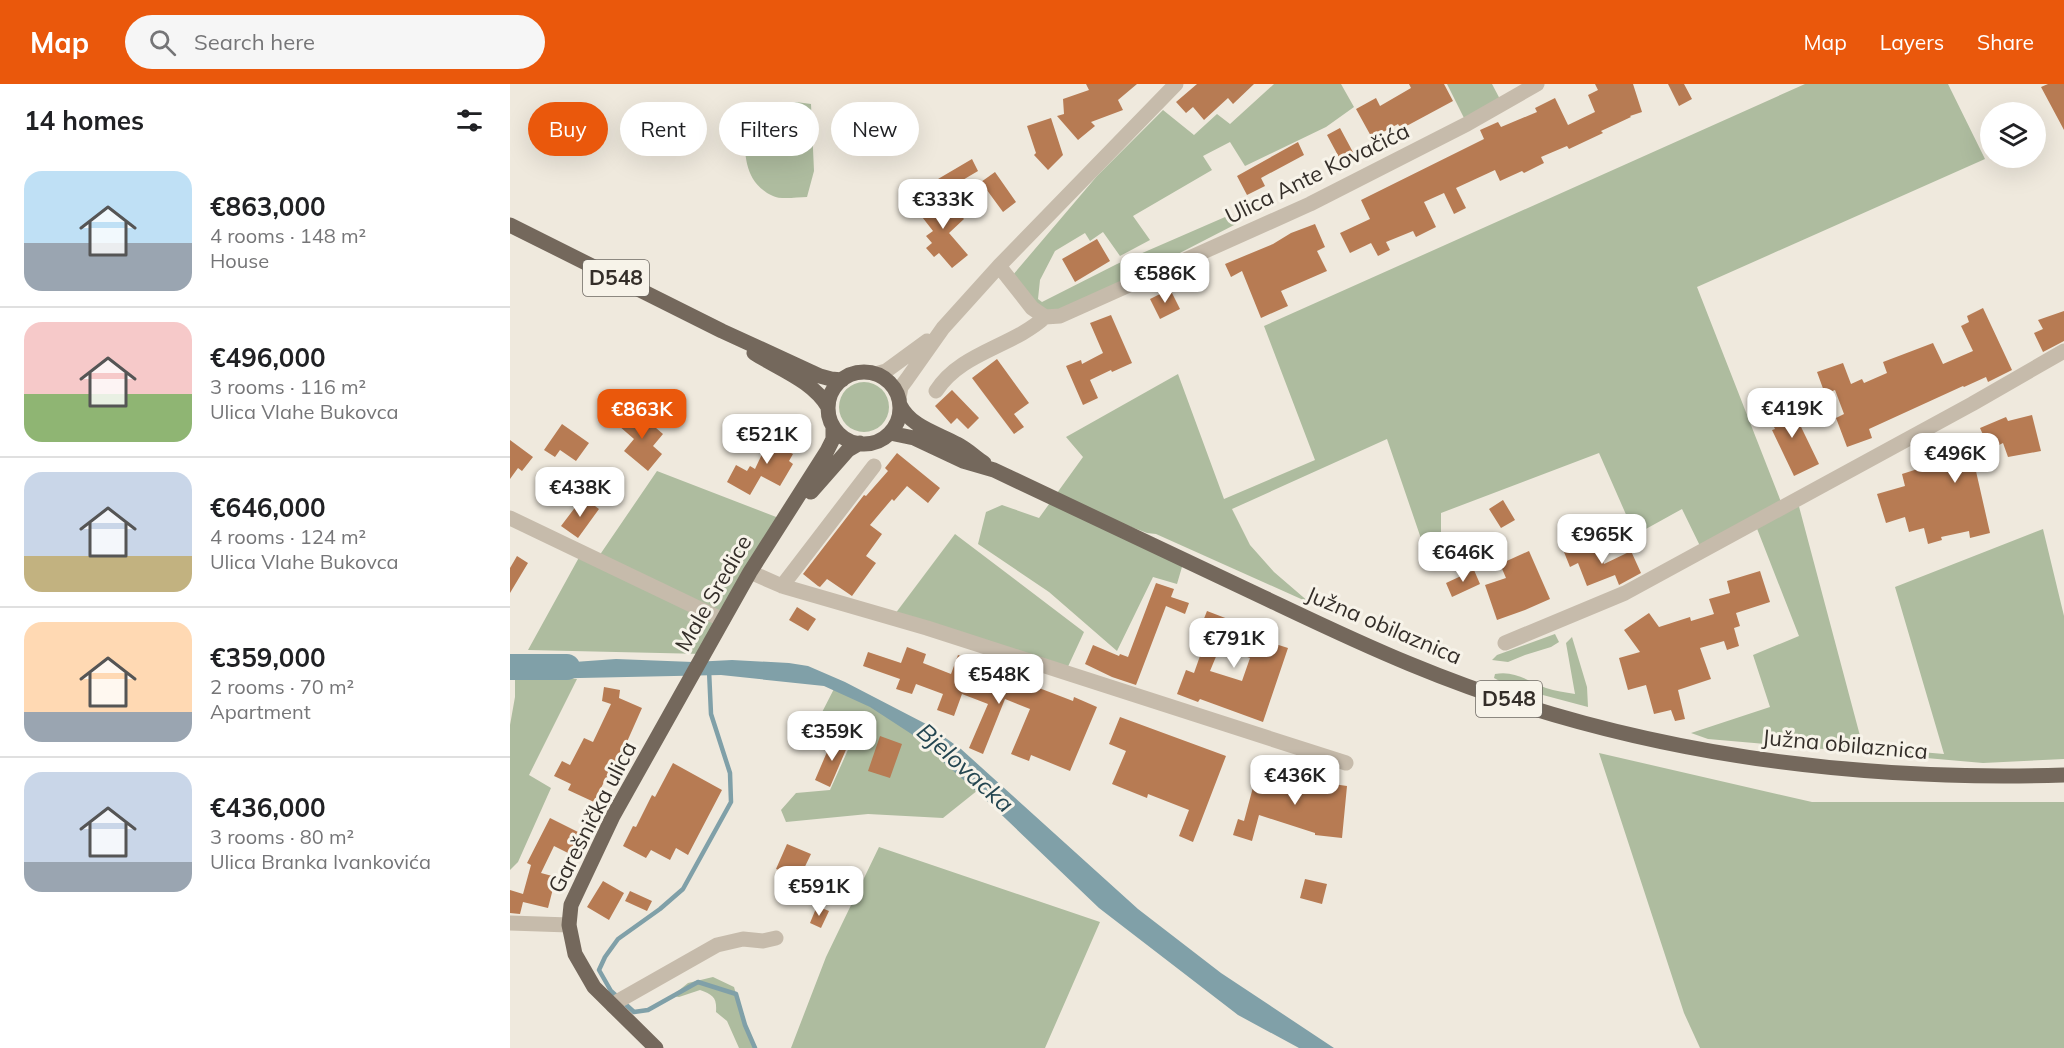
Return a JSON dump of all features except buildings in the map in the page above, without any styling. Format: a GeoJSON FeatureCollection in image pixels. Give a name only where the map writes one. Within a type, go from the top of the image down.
{"type":"FeatureCollection","features":[{"type":"Feature","properties":{"kind":"main road","name":"D548"},"geometry":{"type":"LineString","coordinates":[[510,225],[722,331],[820,376],[842,380],[852,374],[864,372],[876,374],[886,379],[894,388],[900,401]]}},
{"type":"Feature","properties":{"kind":"main road","name":"D548"},"geometry":{"type":"LineString","coordinates":[[722,331],[749,350],[812,387],[822,396],[828,407],[833,426]]}},
{"type":"Feature","properties":{"kind":"main road"},"geometry":{"type":"LineString","coordinates":[[828,407],[830,397],[842,380]]}},
{"type":"Feature","properties":{"kind":"main road"},"geometry":{"type":"LineString","coordinates":[[833,426],[849,440],[871,443],[881,440],[890,433],[900,415],[900,401]]}},
{"type":"Feature","properties":{"kind":"main road","name":"Južna obilaznica"},"geometry":{"type":"LineString","coordinates":[[900,401],[905,415],[920,426],[958,445],[994,470]]}},
{"type":"Feature","properties":{"kind":"main road","name":"Male Sredice"},"geometry":{"type":"LineString","coordinates":[[684,691],[750,572],[827,452],[833,439],[833,426]]}},
{"type":"Feature","properties":{"kind":"main road","name":"Južna obilaznica"},"geometry":{"type":"LineString","coordinates":[[890,433],[914,438],[963,461],[994,470],[1400,660],[1552,714],[1641,738],[1694,749],[1810,766],[1909,774],[1989,777],[2064,775]]}},
{"type":"Feature","properties":{"kind":"main road","name":"Male Sredice"},"geometry":{"type":"LineString","coordinates":[[784,520],[848,450],[860,443]]}},
{"type":"Feature","properties":{"kind":"main road","name":"Garešnička ulica"},"geometry":{"type":"LineString","coordinates":[[656,1048],[594,987],[575,954],[569,925],[571,905],[613,816],[684,691]]}},
{"type":"Feature","properties":{"kind":"street"},"geometry":{"type":"LineString","coordinates":[[900,401],[901,387],[943,328],[999,266],[1176,84]]}},
{"type":"Feature","properties":{"kind":"street","name":"Ulica Ante Kovačića"},"geometry":{"type":"LineString","coordinates":[[936,392],[944,379],[965,362],[1033,328],[1045,317],[1060,316],[1080,308],[1310,204],[1467,124],[1537,84]]}},
{"type":"Feature","properties":{"kind":"street"},"geometry":{"type":"LineString","coordinates":[[999,266],[1032,308],[1045,317]]}},
{"type":"Feature","properties":{"kind":"street"},"geometry":{"type":"LineString","coordinates":[[876,374],[901,361],[943,328]]}},
{"type":"Feature","properties":{"kind":"street"},"geometry":{"type":"LineString","coordinates":[[1505,643],[1625,593],[1972,404],[2064,351]]}},
{"type":"Feature","properties":{"kind":"street"},"geometry":{"type":"LineString","coordinates":[[782,586],[874,466]]}},
{"type":"Feature","properties":{"kind":"street"},"geometry":{"type":"LineString","coordinates":[[510,518],[723,620]]}},
{"type":"Feature","properties":{"kind":"street"},"geometry":{"type":"LineString","coordinates":[[750,572],[782,586],[927,628],[1346,763]]}},
{"type":"Feature","properties":{"kind":"street"},"geometry":{"type":"LineString","coordinates":[[510,923],[569,925]]}},
{"type":"Feature","properties":{"kind":"street"},"geometry":{"type":"LineString","coordinates":[[613,1006],[717,945],[743,939],[763,941],[776,938]]}},
{"type":"Feature","properties":{"kind":"green space"},"geometry":{"type":"Polygon","coordinates":[[[1274,84],[1341,84],[1354,107],[1326,127],[1245,166],[1230,142],[1203,156],[1212,170],[1133,216],[1150,240],[1120,256],[1103,232],[1090,241],[1085,233],[1055,251],[1040,280],[1038,299],[1042,302],[1117,264],[1232,214],[1238,223],[1077,306],[1044,313],[1012,276],[1097,176],[1163,110],[1194,135],[1217,114],[1230,124],[1274,84]]]}},
{"type":"Feature","properties":{"kind":"green space"},"geometry":{"type":"Polygon","coordinates":[[[1447,84],[1492,84],[1502,103],[1467,124],[1447,84]]]}},
{"type":"Feature","properties":{"kind":"green space"},"geometry":{"type":"Polygon","coordinates":[[[1805,84],[1948,84],[1980,149],[1980,161],[1697,287],[1783,507],[1702,550],[1682,509],[1635,535],[1599,453],[1441,513],[1441,553],[1428,559],[1387,439],[1232,509],[1250,545],[1274,572],[1310,603],[1156,534],[1147,533],[1063,501],[1184,560],[1177,584],[1153,577],[1117,651],[1049,592],[978,544],[986,512],[1002,505],[1039,518],[1083,457],[1066,437],[1178,374],[1224,499],[1315,460],[1264,326],[1805,84]]]}},
{"type":"Feature","properties":{"kind":"green space"},"geometry":{"type":"Polygon","coordinates":[[[746,156],[813,156],[814,171],[807,197],[776,197],[764,191],[752,177],[746,156]]]}},
{"type":"Feature","properties":{"kind":"green space"},"geometry":{"type":"Polygon","coordinates":[[[859,382],[869,382],[882,389],[889,402],[889,412],[882,425],[869,432],[859,432],[850,428],[843,421],[839,412],[839,402],[843,393],[850,386],[859,382]]]}},
{"type":"Feature","properties":{"kind":"green space"},"geometry":{"type":"Polygon","coordinates":[[[657,471],[784,520],[704,654],[528,650],[582,552],[597,559],[657,471]]]}},
{"type":"Feature","properties":{"kind":"green space"},"geometry":{"type":"Polygon","coordinates":[[[1797,499],[1863,747],[1944,754],[1895,587],[2043,529],[2064,616],[2064,759],[1983,763],[1708,739],[1691,733],[1770,707],[1753,655],[1799,636],[1756,526],[1797,499]]]}},
{"type":"Feature","properties":{"kind":"green space"},"geometry":{"type":"Polygon","coordinates":[[[955,534],[1084,632],[1065,673],[892,618],[955,534]]]}},
{"type":"Feature","properties":{"kind":"green space"},"geometry":{"type":"Polygon","coordinates":[[[1555,634],[1559,642],[1551,647],[1508,662],[1492,660],[1497,655],[1555,634]]]}},
{"type":"Feature","properties":{"kind":"green space"},"geometry":{"type":"Polygon","coordinates":[[[1572,637],[1587,687],[1588,707],[1509,686],[1494,678],[1495,674],[1508,674],[1556,691],[1575,694],[1566,643],[1572,637]]]}},
{"type":"Feature","properties":{"kind":"green space"},"geometry":{"type":"Polygon","coordinates":[[[515,671],[577,679],[529,775],[551,788],[518,862],[510,870],[510,725],[515,697],[515,671]]]}},
{"type":"Feature","properties":{"kind":"green space"},"geometry":{"type":"Polygon","coordinates":[[[837,683],[913,721],[983,786],[943,818],[868,814],[786,822],[781,810],[796,793],[830,790],[851,743],[816,724],[837,683]]]}},
{"type":"Feature","properties":{"kind":"green space"},"geometry":{"type":"Polygon","coordinates":[[[1599,753],[1812,802],[2064,802],[2064,1048],[1700,1048],[1684,1013],[1599,753]]]}},
{"type":"Feature","properties":{"kind":"green space"},"geometry":{"type":"Polygon","coordinates":[[[879,847],[1100,922],[1045,1048],[791,1048],[826,957],[879,847]]]}},
{"type":"Feature","properties":{"kind":"green space"},"geometry":{"type":"Polygon","coordinates":[[[713,977],[734,987],[745,1025],[755,1048],[739,1048],[727,1021],[716,1012],[716,1003],[711,995],[700,990],[679,997],[672,996],[688,983],[713,977]]]}},
{"type":"Feature","properties":{"kind":"water"},"geometry":{"type":"Polygon","coordinates":[[[536,656],[574,662],[616,659],[789,663],[808,666],[845,682],[926,724],[961,749],[1138,909],[1221,973],[1334,1048],[1299,1048],[1238,1015],[1099,908],[985,799],[913,735],[870,707],[824,686],[721,675],[533,679],[536,656]]]}},
{"type":"Feature","properties":{"kind":"waterway","name":"Bjelovacka"},"geometry":{"type":"LineString","coordinates":[[510,667],[567,667]]}},
{"type":"Feature","properties":{"kind":"waterway"},"geometry":{"type":"LineString","coordinates":[[709,670],[711,714],[730,773],[731,802],[683,889],[660,909],[618,939],[599,970],[611,991],[634,1012],[648,1010],[698,982],[736,994],[755,1048]]}}]}
